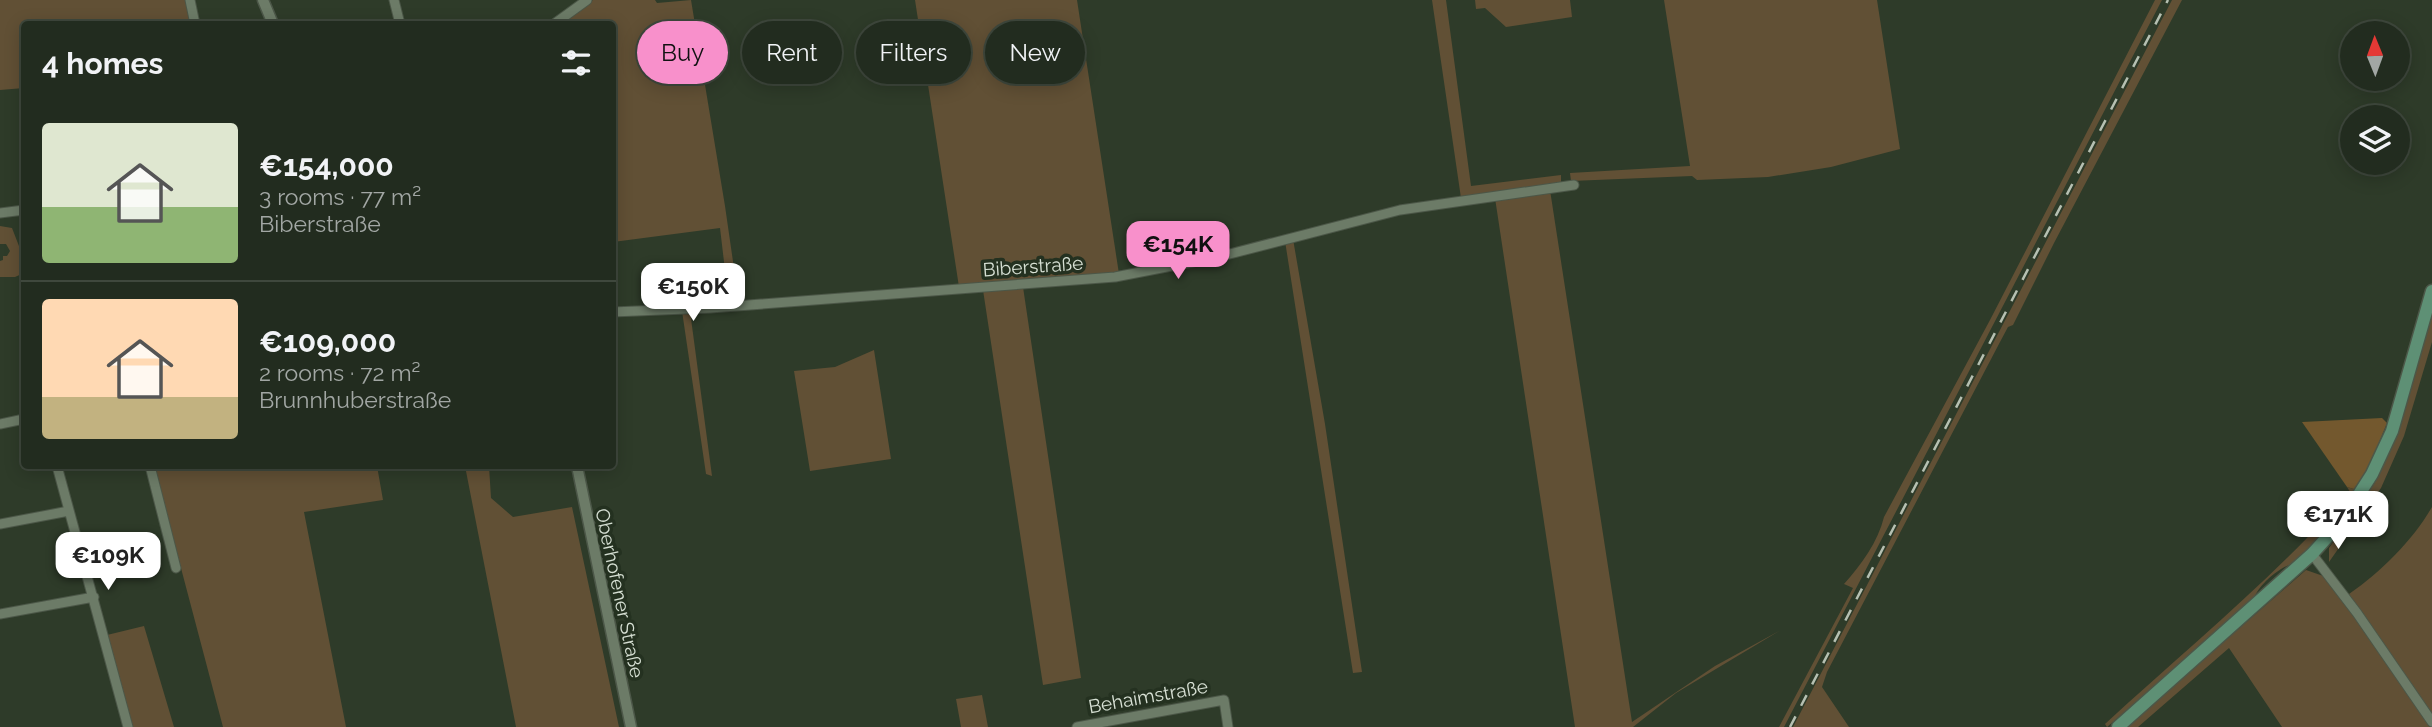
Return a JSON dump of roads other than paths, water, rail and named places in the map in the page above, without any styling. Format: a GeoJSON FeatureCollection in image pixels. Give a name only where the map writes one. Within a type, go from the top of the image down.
{"type":"FeatureCollection","features":[{"type":"Feature","properties":{"kind":"main road"},"geometry":{"type":"LineString","coordinates":[[2118,727],[2312,554],[2356,502],[2381,458],[2395,422],[2432,291]]}},
{"type":"Feature","properties":{"kind":"street"},"geometry":{"type":"LineString","coordinates":[[190,0],[194,21]]}},
{"type":"Feature","properties":{"kind":"street"},"geometry":{"type":"LineString","coordinates":[[263,0],[272,21]]}},
{"type":"Feature","properties":{"kind":"street"},"geometry":{"type":"LineString","coordinates":[[394,0],[399,21]]}},
{"type":"Feature","properties":{"kind":"street"},"geometry":{"type":"LineString","coordinates":[[558,21],[587,0]]}},
{"type":"Feature","properties":{"kind":"street","name":"Biberstraße"},"geometry":{"type":"LineString","coordinates":[[616,312],[710,308],[1115,277],[1218,257],[1400,210],[1574,185]]}},
{"type":"Feature","properties":{"kind":"street"},"geometry":{"type":"LineString","coordinates":[[0,213],[21,210]]}},
{"type":"Feature","properties":{"kind":"street"},"geometry":{"type":"LineString","coordinates":[[0,424],[21,420]]}},
{"type":"Feature","properties":{"kind":"street"},"geometry":{"type":"LineString","coordinates":[[58,469],[128,727]]}},
{"type":"Feature","properties":{"kind":"street"},"geometry":{"type":"LineString","coordinates":[[151,469],[176,568]]}},
{"type":"Feature","properties":{"kind":"street","name":"Oberhofener Straße"},"geometry":{"type":"LineString","coordinates":[[578,469],[631,727]]}},
{"type":"Feature","properties":{"kind":"street"},"geometry":{"type":"LineString","coordinates":[[0,524],[69,511]]}},
{"type":"Feature","properties":{"kind":"street"},"geometry":{"type":"LineString","coordinates":[[2312,554],[2357,613],[2432,722]]}},
{"type":"Feature","properties":{"kind":"street"},"geometry":{"type":"LineString","coordinates":[[0,614],[94,597]]}},
{"type":"Feature","properties":{"kind":"street","name":"Behaimstraße"},"geometry":{"type":"LineString","coordinates":[[1077,727],[1224,700],[1228,727]]}},
{"type":"Feature","properties":{"kind":"railway"},"geometry":{"type":"LineString","coordinates":[[1790,727],[2168,0]]}}]}
